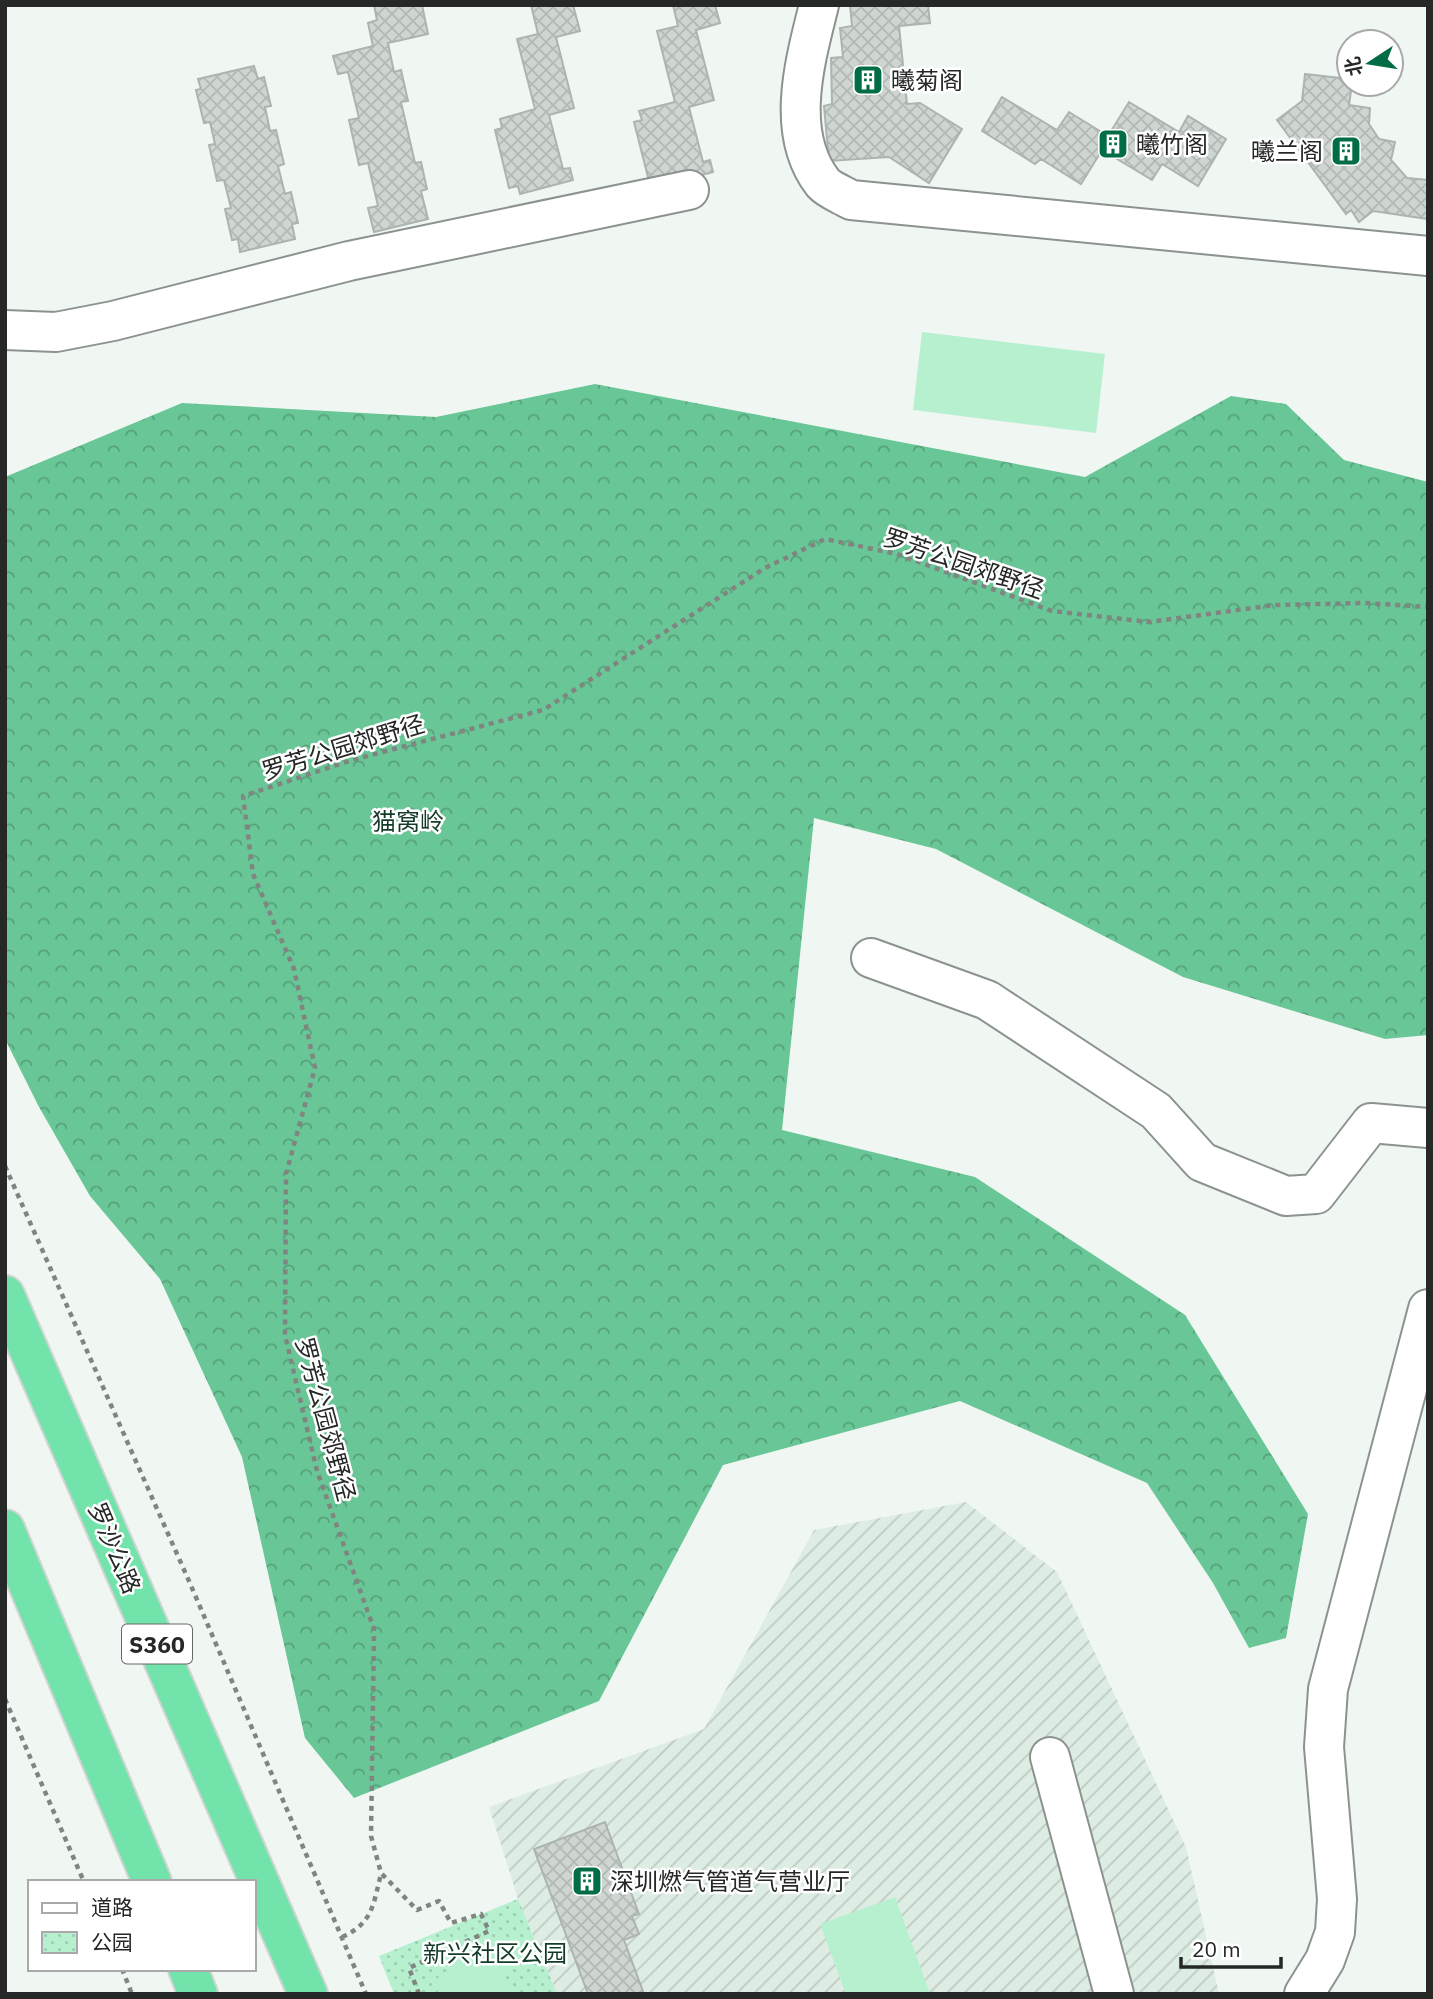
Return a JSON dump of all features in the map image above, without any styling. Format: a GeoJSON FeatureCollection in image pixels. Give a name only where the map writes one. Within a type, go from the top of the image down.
{"type":"FeatureCollection","features":[{"type":"Feature","properties":{"kind":"highway","name":"罗沙公路"},"geometry":{"type":"LineString","coordinates":[[5,1295],[308,1994]]}},
{"type":"Feature","properties":{"kind":"highway"},"geometry":{"type":"LineString","coordinates":[[5,1529],[151,1880]]}},
{"type":"Feature","properties":{"kind":"highway"},"geometry":{"type":"LineString","coordinates":[[189,1971],[198,1994]]}},
{"type":"Feature","properties":{"kind":"street"},"geometry":{"type":"LineString","coordinates":[[818,5],[809,46],[800,116],[808,156],[825,185],[851,200],[1428,256]]}},
{"type":"Feature","properties":{"kind":"street"},"geometry":{"type":"LineString","coordinates":[[5,330],[56,332],[113,321],[349,261],[689,190]]}},
{"type":"Feature","properties":{"kind":"street"},"geometry":{"type":"LineString","coordinates":[[871,958],[987,1000],[1156,1111],[1202,1162],[1286,1196],[1316,1194],[1371,1122],[1428,1128]]}},
{"type":"Feature","properties":{"kind":"street"},"geometry":{"type":"LineString","coordinates":[[1304,1994],[1325,1960],[1335,1932],[1337,1899],[1324,1747],[1328,1689],[1428,1309]]}},
{"type":"Feature","properties":{"kind":"street"},"geometry":{"type":"LineString","coordinates":[[1050,1757],[1114,1994]]}},
{"type":"Feature","properties":{"kind":"path","name":"罗芳公园郊野径"},"geometry":{"type":"LineString","coordinates":[[419,1994],[409,1968],[489,1931],[481,1913],[451,1923],[439,1901],[417,1910],[381,1873],[371,1836],[369,1800],[374,1629],[317,1471],[285,1335],[286,1174],[315,1068],[294,969],[253,874],[243,796],[352,760],[543,710],[765,568],[825,539],[897,554],[1052,611],[1149,622],[1275,605],[1365,603],[1428,607]]}},
{"type":"Feature","properties":{"kind":"path"},"geometry":{"type":"LineString","coordinates":[[5,1166],[189,1581],[366,1994]]}},
{"type":"Feature","properties":{"kind":"path"},"geometry":{"type":"LineString","coordinates":[[5,1699],[83,1880]]}},
{"type":"Feature","properties":{"kind":"path"},"geometry":{"type":"LineString","coordinates":[[342,1937],[360,1928],[372,1911],[381,1873]]}},
{"type":"Feature","properties":{"kind":"path"},"geometry":{"type":"LineString","coordinates":[[123,1971],[132,1994]]}},
{"type":"Feature","properties":{"kind":"shaded area"},"geometry":{"type":"Polygon","coordinates":[[[966,1502],[1057,1572],[1186,1847],[1219,1994],[557,1994],[518,1899],[489,1807],[704,1729],[814,1530],[966,1502]]]}},
{"type":"Feature","properties":{"kind":"green space"},"geometry":{"type":"Polygon","coordinates":[[[922,332],[1105,354],[1096,433],[913,410],[922,332]]]}},
{"type":"Feature","properties":{"kind":"green space","name":"猫窝岭"},"geometry":{"type":"Polygon","coordinates":[[[595,384],[1085,477],[1231,396],[1286,404],[1344,460],[1428,482],[1428,1035],[1385,1039],[1183,977],[936,849],[814,818],[782,1130],[975,1177],[1185,1315],[1308,1514],[1286,1638],[1249,1648],[1213,1583],[1147,1483],[960,1401],[723,1465],[599,1701],[354,1798],[305,1738],[242,1457],[160,1279],[90,1196],[39,1107],[5,1039],[5,477],[182,403],[436,417],[595,384]]]}},
{"type":"Feature","properties":{"kind":"green space"},"geometry":{"type":"Polygon","coordinates":[[[895,1897],[930,1994],[846,1994],[820,1924],[895,1897]]]}},
{"type":"Feature","properties":{"kind":"green space","name":"新兴社区公园"},"geometry":{"type":"Polygon","coordinates":[[[518,1899],[557,1994],[394,1994],[379,1956],[518,1899]]]}},
{"type":"Feature","properties":{"kind":"green space"},"geometry":{"type":"Polygon","coordinates":[[[495,1953],[512,1994],[439,1994],[433,1980],[495,1953]]]}},
{"type":"Feature","properties":{"kind":"building"},"geometry":{"type":"Polygon","coordinates":[[[374,5],[422,5],[428,34],[388,43],[394,72],[401,70],[408,101],[401,102],[415,163],[421,162],[427,189],[421,191],[428,219],[374,232],[368,208],[378,206],[368,163],[359,165],[349,120],[359,118],[348,72],[338,74],[333,56],[373,46],[368,23],[377,20],[374,5]]]}},
{"type":"Feature","properties":{"kind":"building"},"geometry":{"type":"Polygon","coordinates":[[[531,5],[573,5],[580,31],[556,37],[574,108],[549,115],[563,169],[570,168],[573,180],[520,194],[518,186],[509,188],[495,130],[502,128],[500,119],[535,109],[517,39],[538,34],[531,5]]]}},
{"type":"Feature","properties":{"kind":"building"},"geometry":{"type":"Polygon","coordinates":[[[673,5],[715,5],[720,23],[696,30],[714,100],[689,107],[703,162],[710,160],[713,172],[660,186],[649,181],[634,122],[642,120],[639,111],[675,102],[657,31],[678,26],[673,5]]]}},
{"type":"Feature","properties":{"kind":"building","name":"曦菊阁"},"geometry":{"type":"Polygon","coordinates":[[[850,5],[928,5],[930,23],[899,26],[907,104],[920,103],[962,129],[929,183],[889,157],[829,161],[824,106],[832,104],[831,58],[843,57],[840,28],[852,26],[850,5]]]}},
{"type":"Feature","properties":{"kind":"building"},"geometry":{"type":"Polygon","coordinates":[[[254,66],[258,79],[264,77],[271,106],[265,107],[270,131],[276,130],[284,164],[278,166],[285,194],[291,192],[298,223],[292,224],[295,239],[240,252],[238,239],[232,240],[225,209],[231,208],[224,180],[217,181],[209,145],[215,144],[210,122],[204,123],[196,90],[201,89],[198,79],[254,66]]]}},
{"type":"Feature","properties":{"kind":"building","name":"曦兰阁"},"geometry":{"type":"Polygon","coordinates":[[[1305,74],[1335,77],[1335,98],[1350,98],[1349,105],[1370,108],[1369,124],[1379,139],[1395,142],[1391,160],[1407,178],[1428,180],[1428,219],[1373,211],[1359,222],[1351,210],[1346,214],[1277,120],[1302,101],[1305,74]]]}},
{"type":"Feature","properties":{"kind":"building","name":"曦竹阁"},"geometry":{"type":"Polygon","coordinates":[[[1002,97],[1057,130],[1069,112],[1108,136],[1129,102],[1179,132],[1188,116],[1226,139],[1198,186],[1162,164],[1152,180],[1102,150],[1081,184],[1041,159],[1035,164],[982,131],[1002,97]]]}},
{"type":"Feature","properties":{"kind":"building","name":"深圳燃气管道气营业厅"},"geometry":{"type":"Polygon","coordinates":[[[605,1822],[639,1914],[632,1916],[639,1934],[624,1940],[644,1994],[588,1994],[534,1849],[605,1822]]]}},
{"type":"Feature","properties":{"kind":"place","name":"曦菊阁"},"geometry":{"type":"Point","coordinates":[868,80]}},
{"type":"Feature","properties":{"kind":"place","name":"曦竹阁"},"geometry":{"type":"Point","coordinates":[1113,144]}},
{"type":"Feature","properties":{"kind":"place","name":"曦兰阁"},"geometry":{"type":"Point","coordinates":[1346,151]}},
{"type":"Feature","properties":{"kind":"place","name":"深圳燃气管道气营业厅"},"geometry":{"type":"Point","coordinates":[587,1881]}}]}
